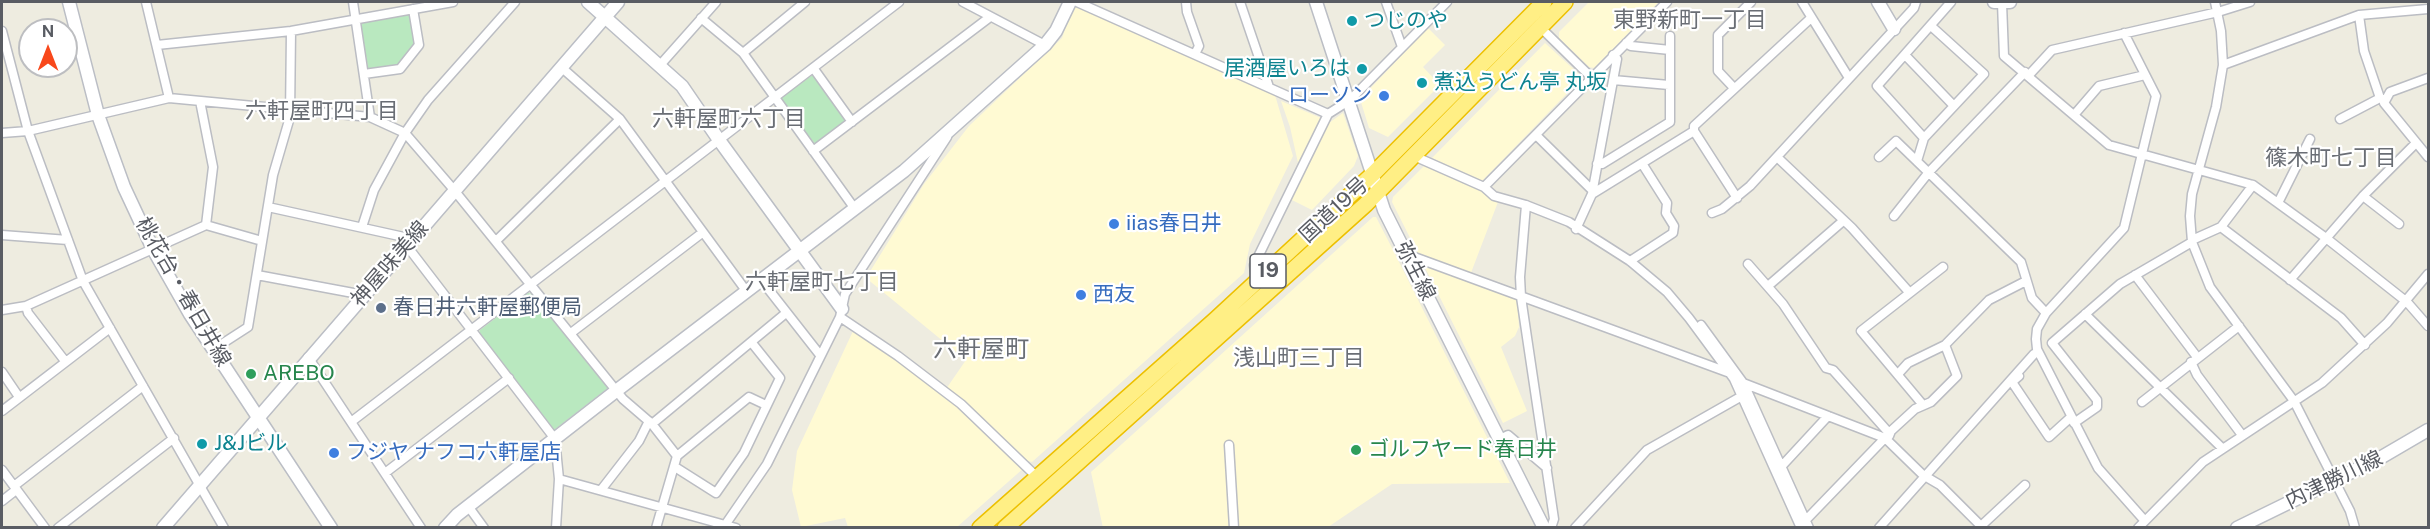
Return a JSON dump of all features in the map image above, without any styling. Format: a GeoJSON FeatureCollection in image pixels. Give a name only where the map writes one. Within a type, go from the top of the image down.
{"type":"FeatureCollection","features":[{"type":"Feature","properties":{"kind":"highway","name":"国道19号"},"geometry":{"type":"LineString","coordinates":[[980,528],[1256,282],[1373,174],[1544,2]]}},
{"type":"Feature","properties":{"kind":"highway","name":"国道19号"},"geometry":{"type":"LineString","coordinates":[[1005,528],[1378,192],[1565,2]]}},
{"type":"Feature","properties":{"kind":"street","name":"桃花台・春日井線"},"geometry":{"type":"LineString","coordinates":[[69,2],[98,115],[124,187],[153,249],[214,349],[331,528]]}},
{"type":"Feature","properties":{"kind":"street"},"geometry":{"type":"LineString","coordinates":[[146,2],[169,98]]}},
{"type":"Feature","properties":{"kind":"street"},"geometry":{"type":"LineString","coordinates":[[353,2],[370,117]]}},
{"type":"Feature","properties":{"kind":"street"},"geometry":{"type":"LineString","coordinates":[[157,45],[291,31],[453,2]]}},
{"type":"Feature","properties":{"kind":"street"},"geometry":{"type":"LineString","coordinates":[[588,2],[661,64],[682,86],[800,251],[841,313],[961,404],[1037,477]]}},
{"type":"Feature","properties":{"kind":"street","name":"神屋味美線"},"geometry":{"type":"LineString","coordinates":[[163,528],[308,357],[618,2]]}},
{"type":"Feature","properties":{"kind":"street"},"geometry":{"type":"LineString","coordinates":[[661,64],[716,2]]}},
{"type":"Feature","properties":{"kind":"street"},"geometry":{"type":"LineString","coordinates":[[742,53],[805,2]]}},
{"type":"Feature","properties":{"kind":"street"},"geometry":{"type":"LineString","coordinates":[[351,422],[899,2]]}},
{"type":"Feature","properties":{"kind":"street"},"geometry":{"type":"LineString","coordinates":[[963,2],[1045,45]]}},
{"type":"Feature","properties":{"kind":"street"},"geometry":{"type":"LineString","coordinates":[[445,528],[468,506],[616,390],[762,281],[951,132],[1045,45],[1056,32],[1070,2]]}},
{"type":"Feature","properties":{"kind":"street"},"geometry":{"type":"LineString","coordinates":[[1077,2],[1328,114]]}},
{"type":"Feature","properties":{"kind":"street"},"geometry":{"type":"LineString","coordinates":[[1186,2],[1187,12],[1199,46],[1195,54]]}},
{"type":"Feature","properties":{"kind":"street"},"geometry":{"type":"LineString","coordinates":[[1240,2],[1269,87]]}},
{"type":"Feature","properties":{"kind":"street","name":"弥生線"},"geometry":{"type":"LineString","coordinates":[[1316,2],[1350,100],[1384,210],[1544,528]]}},
{"type":"Feature","properties":{"kind":"street"},"geometry":{"type":"LineString","coordinates":[[1386,2],[1402,47]]}},
{"type":"Feature","properties":{"kind":"street"},"geometry":{"type":"LineString","coordinates":[[1256,282],[1254,265],[1328,114],[1350,100],[1447,2]]}},
{"type":"Feature","properties":{"kind":"street"},"geometry":{"type":"LineString","coordinates":[[1484,187],[1667,2]]}},
{"type":"Feature","properties":{"kind":"street"},"geometry":{"type":"LineString","coordinates":[[1734,88],[1718,71],[1718,35],[1752,2]]}},
{"type":"Feature","properties":{"kind":"street"},"geometry":{"type":"LineString","coordinates":[[1802,2],[1849,78]]}},
{"type":"Feature","properties":{"kind":"street"},"geometry":{"type":"LineString","coordinates":[[1878,2],[1894,29]]}},
{"type":"Feature","properties":{"kind":"street"},"geometry":{"type":"LineString","coordinates":[[1712,213],[1737,198],[1777,158],[1914,8],[1916,2]]}},
{"type":"Feature","properties":{"kind":"street"},"geometry":{"type":"LineString","coordinates":[[1924,138],[1877,86],[1951,2]]}},
{"type":"Feature","properties":{"kind":"street"},"geometry":{"type":"LineString","coordinates":[[2002,2],[2004,56],[2109,145],[2253,185],[2326,238],[2407,302],[2428,326]]}},
{"type":"Feature","properties":{"kind":"street"},"geometry":{"type":"LineString","coordinates":[[2215,2],[2223,65],[2216,107],[2198,169],[2190,216],[2192,241],[2204,277],[2294,401],[2335,480],[2355,528]]}},
{"type":"Feature","properties":{"kind":"street"},"geometry":{"type":"LineString","coordinates":[[1894,216],[1929,172],[2052,50],[2218,12],[2250,2]]}},
{"type":"Feature","properties":{"kind":"street"},"geometry":{"type":"LineString","coordinates":[[2388,2],[2391,13]]}},
{"type":"Feature","properties":{"kind":"street"},"geometry":{"type":"LineString","coordinates":[[362,227],[374,190],[405,133],[428,100],[512,3]]}},
{"type":"Feature","properties":{"kind":"street"},"geometry":{"type":"LineString","coordinates":[[364,74],[400,69],[419,45],[413,9]]}},
{"type":"Feature","properties":{"kind":"street"},"geometry":{"type":"LineString","coordinates":[[2223,65],[2359,15],[2428,9]]}},
{"type":"Feature","properties":{"kind":"street"},"geometry":{"type":"LineString","coordinates":[[2359,15],[2364,51],[2382,100],[2415,144],[2428,157]]}},
{"type":"Feature","properties":{"kind":"street"},"geometry":{"type":"LineString","coordinates":[[813,151],[990,17]]}},
{"type":"Feature","properties":{"kind":"street"},"geometry":{"type":"LineString","coordinates":[[701,18],[742,53],[855,209]]}},
{"type":"Feature","properties":{"kind":"street"},"geometry":{"type":"LineString","coordinates":[[1737,198],[1694,131],[1694,126],[1811,18]]}},
{"type":"Feature","properties":{"kind":"street"},"geometry":{"type":"LineString","coordinates":[[1917,161],[1924,138],[1984,74],[1931,26]]}},
{"type":"Feature","properties":{"kind":"street"},"geometry":{"type":"LineString","coordinates":[[1540,27],[1591,77]]}},
{"type":"Feature","properties":{"kind":"street"},"geometry":{"type":"LineString","coordinates":[[2,31],[5,64],[27,131],[83,281],[224,528]]}},
{"type":"Feature","properties":{"kind":"street"},"geometry":{"type":"LineString","coordinates":[[214,349],[248,327],[273,175],[290,109],[291,31]]}},
{"type":"Feature","properties":{"kind":"street"},"geometry":{"type":"LineString","coordinates":[[2124,33],[2156,96],[2124,228],[2046,313],[2037,328],[2036,339],[2038,356],[2098,468],[2141,524],[2203,462],[2322,383],[2365,345],[2407,302],[2428,274]]}},
{"type":"Feature","properties":{"kind":"street"},"geometry":{"type":"LineString","coordinates":[[1597,164],[1602,164],[1670,122],[1670,36]]}},
{"type":"Feature","properties":{"kind":"street"},"geometry":{"type":"LineString","coordinates":[[1626,43],[1631,46],[1670,50]]}},
{"type":"Feature","properties":{"kind":"street"},"geometry":{"type":"LineString","coordinates":[[1905,55],[1954,106]]}},
{"type":"Feature","properties":{"kind":"street"},"geometry":{"type":"LineString","coordinates":[[1576,229],[1593,193],[1617,59],[1613,56]]}},
{"type":"Feature","properties":{"kind":"street"},"geometry":{"type":"LineString","coordinates":[[561,67],[620,119],[747,292]]}},
{"type":"Feature","properties":{"kind":"street"},"geometry":{"type":"LineString","coordinates":[[814,69],[852,123]]}},
{"type":"Feature","properties":{"kind":"street"},"geometry":{"type":"LineString","coordinates":[[2074,115],[2098,86],[2145,75]]}},
{"type":"Feature","properties":{"kind":"street"},"geometry":{"type":"LineString","coordinates":[[2340,119],[2382,100],[2390,92],[2428,78]]}},
{"type":"Feature","properties":{"kind":"street"},"geometry":{"type":"LineString","coordinates":[[1613,80],[1669,85]]}},
{"type":"Feature","properties":{"kind":"street"},"geometry":{"type":"LineString","coordinates":[[2,133],[27,131],[169,98],[370,117],[405,133],[496,241],[616,390],[650,423],[677,456]]}},
{"type":"Feature","properties":{"kind":"street"},"geometry":{"type":"LineString","coordinates":[[200,101],[213,167],[206,225]]}},
{"type":"Feature","properties":{"kind":"street"},"geometry":{"type":"LineString","coordinates":[[496,241],[620,119]]}},
{"type":"Feature","properties":{"kind":"street"},"geometry":{"type":"LineString","coordinates":[[1593,193],[1643,165],[1694,131]]}},
{"type":"Feature","properties":{"kind":"street"},"geometry":{"type":"LineString","coordinates":[[724,526],[767,464],[841,313],[845,294],[951,132]]}},
{"type":"Feature","properties":{"kind":"street"},"geometry":{"type":"LineString","coordinates":[[1536,135],[1593,193]]}},
{"type":"Feature","properties":{"kind":"street"},"geometry":{"type":"LineString","coordinates":[[2278,203],[2310,139]]}},
{"type":"Feature","properties":{"kind":"street"},"geometry":{"type":"LineString","coordinates":[[1879,156],[1896,141],[1929,172],[2021,262],[2032,298],[2046,313]]}},
{"type":"Feature","properties":{"kind":"street"},"geometry":{"type":"LineString","coordinates":[[2290,280],[2363,196],[2415,144]]}},
{"type":"Feature","properties":{"kind":"street"},"geometry":{"type":"LineString","coordinates":[[1414,156],[1484,187],[1494,196],[1526,205],[1569,222],[1576,229],[1632,259],[1671,289],[1694,315],[1744,384],[1804,525],[1887,437],[1923,405],[1931,402],[1957,376],[1945,345]]}},
{"type":"Feature","properties":{"kind":"street"},"geometry":{"type":"LineString","coordinates":[[1777,158],[1843,221],[1909,292]]}},
{"type":"Feature","properties":{"kind":"street"},"geometry":{"type":"LineString","coordinates":[[1632,259],[1673,233],[1674,226],[1666,213],[1667,202],[1643,165]]}},
{"type":"Feature","properties":{"kind":"street"},"geometry":{"type":"LineString","coordinates":[[2054,348],[2038,356],[2012,382],[2049,437],[2072,420],[2097,407],[2097,400],[2052,343],[2120,284],[2192,241],[2221,227],[2253,185]]}},
{"type":"Feature","properties":{"kind":"street"},"geometry":{"type":"LineString","coordinates":[[2363,196],[2399,224]]}},
{"type":"Feature","properties":{"kind":"street"},"geometry":{"type":"LineString","coordinates":[[1526,205],[1520,277],[1521,297],[1554,519],[1551,528]]}},
{"type":"Feature","properties":{"kind":"street"},"geometry":{"type":"LineString","coordinates":[[268,207],[362,227],[410,242],[472,330],[555,439],[560,478],[556,528]]}},
{"type":"Feature","properties":{"kind":"street"},"geometry":{"type":"LineString","coordinates":[[1768,286],[1843,221]]}},
{"type":"Feature","properties":{"kind":"street"},"geometry":{"type":"LineString","coordinates":[[2,310],[26,306],[206,225],[262,241]]}},
{"type":"Feature","properties":{"kind":"street"},"geometry":{"type":"LineString","coordinates":[[2221,227],[2341,318],[2365,345]]}},
{"type":"Feature","properties":{"kind":"street"},"geometry":{"type":"LineString","coordinates":[[570,333],[702,233]]}},
{"type":"Feature","properties":{"kind":"street"},"geometry":{"type":"LineString","coordinates":[[2,235],[68,240]]}},
{"type":"Feature","properties":{"kind":"street"},"geometry":{"type":"LineString","coordinates":[[1406,254],[1732,376],[1744,384],[1887,437]]}},
{"type":"Feature","properties":{"kind":"street"},"geometry":{"type":"LineString","coordinates":[[1632,259],[1682,309],[1732,376],[1779,469]]}},
{"type":"Feature","properties":{"kind":"street"},"geometry":{"type":"LineString","coordinates":[[1748,264],[1800,327],[1826,368],[1833,370],[1887,437],[1923,475],[1940,485],[1982,527],[2025,485]]}},
{"type":"Feature","properties":{"kind":"street"},"geometry":{"type":"LineString","coordinates":[[1923,405],[1861,331],[1943,267]]}},
{"type":"Feature","properties":{"kind":"street"},"geometry":{"type":"LineString","coordinates":[[257,275],[364,295]]}},
{"type":"Feature","properties":{"kind":"street"},"geometry":{"type":"LineString","coordinates":[[2135,275],[2194,360],[2197,375],[2242,435]]}},
{"type":"Feature","properties":{"kind":"street"},"geometry":{"type":"LineString","coordinates":[[1898,374],[1908,363],[1945,345],[1989,300],[2026,280]]}},
{"type":"Feature","properties":{"kind":"street"},"geometry":{"type":"LineString","coordinates":[[762,281],[820,355]]}},
{"type":"Feature","properties":{"kind":"street"},"geometry":{"type":"LineString","coordinates":[[26,306],[28,313],[65,361]]}},
{"type":"Feature","properties":{"kind":"street"},"geometry":{"type":"LineString","coordinates":[[601,490],[650,423],[752,343],[786,313]]}},
{"type":"Feature","properties":{"kind":"street"},"geometry":{"type":"LineString","coordinates":[[2085,314],[2222,448]]}},
{"type":"Feature","properties":{"kind":"street"},"geometry":{"type":"LineString","coordinates":[[2142,402],[2239,326]]}},
{"type":"Feature","properties":{"kind":"street"},"geometry":{"type":"LineString","coordinates":[[2,411],[110,328]]}},
{"type":"Feature","properties":{"kind":"street"},"geometry":{"type":"LineString","coordinates":[[675,467],[716,493],[744,453],[780,378],[752,343]]}},
{"type":"Feature","properties":{"kind":"street"},"geometry":{"type":"LineString","coordinates":[[1879,528],[1923,475],[2038,356]]}},
{"type":"Feature","properties":{"kind":"street"},"geometry":{"type":"LineString","coordinates":[[308,357],[421,528]]}},
{"type":"Feature","properties":{"kind":"street"},"geometry":{"type":"LineString","coordinates":[[2,372],[20,397]]}},
{"type":"Feature","properties":{"kind":"street"},"geometry":{"type":"LineString","coordinates":[[384,473],[508,378]]}},
{"type":"Feature","properties":{"kind":"street"},"geometry":{"type":"LineString","coordinates":[[2,501],[15,488],[143,386]]}},
{"type":"Feature","properties":{"kind":"street"},"geometry":{"type":"LineString","coordinates":[[1575,528],[1647,450],[1742,396]]}},
{"type":"Feature","properties":{"kind":"street"},"geometry":{"type":"LineString","coordinates":[[656,528],[677,456],[749,397],[766,405]]}},
{"type":"Feature","properties":{"kind":"street"},"geometry":{"type":"LineString","coordinates":[[1779,469],[1828,416]]}},
{"type":"Feature","properties":{"kind":"street","name":"内津勝川線"},"geometry":{"type":"LineString","coordinates":[[2246,526],[2428,430]]}},
{"type":"Feature","properties":{"kind":"street"},"geometry":{"type":"LineString","coordinates":[[1500,439],[1508,435],[1547,468]]}},
{"type":"Feature","properties":{"kind":"street"},"geometry":{"type":"LineString","coordinates":[[58,528],[174,438]]}},
{"type":"Feature","properties":{"kind":"street"},"geometry":{"type":"LineString","coordinates":[[1229,445],[1234,528]]}},
{"type":"Feature","properties":{"kind":"street"},"geometry":{"type":"LineString","coordinates":[[2,470],[45,528]]}},
{"type":"Feature","properties":{"kind":"street"},"geometry":{"type":"LineString","coordinates":[[560,478],[736,528]]}},
{"type":"Feature","properties":{"kind":"street"},"geometry":{"type":"LineString","coordinates":[[468,506],[484,528]]}},
{"type":"Feature","properties":{"kind":"shaded area"},"geometry":{"type":"Polygon","coordinates":[[[1589,2],[1659,2],[1594,68],[1589,67],[1559,38],[1559,32],[1589,2]]]}},
{"type":"Feature","properties":{"kind":"shaded area"},"geometry":{"type":"Polygon","coordinates":[[[1073,5],[1275,95],[1293,156],[1250,244],[1244,273],[1032,462],[1024,460],[946,389],[966,360],[866,278],[924,184],[969,126],[1062,38],[1073,5]]]}},
{"type":"Feature","properties":{"kind":"shaded area"},"geometry":{"type":"Polygon","coordinates":[[[1428,28],[1445,45],[1423,67],[1440,85],[1388,137],[1369,128],[1360,99],[1428,28]]]}},
{"type":"Feature","properties":{"kind":"shaded area"},"geometry":{"type":"Polygon","coordinates":[[[1545,43],[1581,76],[1581,79],[1482,181],[1432,158],[1545,43]]]}},
{"type":"Feature","properties":{"kind":"shaded area"},"geometry":{"type":"Polygon","coordinates":[[[1281,101],[1321,118],[1298,163],[1290,127],[1281,101]]]}},
{"type":"Feature","properties":{"kind":"shaded area"},"geometry":{"type":"Polygon","coordinates":[[[1343,113],[1358,156],[1354,166],[1312,210],[1290,199],[1326,125],[1343,113]]]}},
{"type":"Feature","properties":{"kind":"shaded area"},"geometry":{"type":"Polygon","coordinates":[[[1425,165],[1485,192],[1489,199],[1498,202],[1469,278],[1517,298],[1519,327],[1515,336],[1501,347],[1527,411],[1503,423],[1392,202],[1393,197],[1425,165]]]}},
{"type":"Feature","properties":{"kind":"shaded area"},"geometry":{"type":"Polygon","coordinates":[[[1373,217],[1376,217],[1391,246],[1510,483],[1392,484],[1328,527],[1103,528],[1091,472],[1373,217]]]}},
{"type":"Feature","properties":{"kind":"shaded area"},"geometry":{"type":"Polygon","coordinates":[[[854,329],[940,390],[1025,467],[957,527],[848,527],[845,518],[801,527],[792,490],[797,451],[854,329]]]}},
{"type":"Feature","properties":{"kind":"green space"},"geometry":{"type":"Polygon","coordinates":[[[408,13],[411,15],[417,45],[400,66],[371,70],[368,68],[361,25],[363,22],[408,13]]]}},
{"type":"Feature","properties":{"kind":"green space"},"geometry":{"type":"Polygon","coordinates":[[[815,75],[846,119],[845,124],[816,145],[782,103],[782,97],[815,75]]]}},
{"type":"Feature","properties":{"kind":"green space"},"geometry":{"type":"Polygon","coordinates":[[[1358,200],[1306,250],[991,528],[1330,226],[1358,200]]]}},
{"type":"Feature","properties":{"kind":"green space"},"geometry":{"type":"Polygon","coordinates":[[[528,293],[532,294],[608,388],[554,430],[479,333],[528,293]]]}},
{"type":"Feature","properties":{"kind":"place","name":"つじのや"},"geometry":{"type":"Point","coordinates":[1352,21]}},
{"type":"Feature","properties":{"kind":"place","name":"居酒屋いろは"},"geometry":{"type":"Point","coordinates":[1362,69]}},
{"type":"Feature","properties":{"kind":"place","name":"煮込うどん亭 丸坂"},"geometry":{"type":"Point","coordinates":[1422,83]}},
{"type":"Feature","properties":{"kind":"place","name":"ローソン"},"geometry":{"type":"Point","coordinates":[1384,96]}},
{"type":"Feature","properties":{"kind":"place","name":"iias春日井"},"geometry":{"type":"Point","coordinates":[1114,224]}},
{"type":"Feature","properties":{"kind":"place","name":"西友"},"geometry":{"type":"Point","coordinates":[1081,295]}},
{"type":"Feature","properties":{"kind":"place","name":"春日井六軒屋郵便局"},"geometry":{"type":"Point","coordinates":[381,308]}},
{"type":"Feature","properties":{"kind":"place","name":"AREBO"},"geometry":{"type":"Point","coordinates":[251,374]}},
{"type":"Feature","properties":{"kind":"place","name":"J&Jビル"},"geometry":{"type":"Point","coordinates":[202,444]}},
{"type":"Feature","properties":{"kind":"place","name":"ゴルフヤード春日井"},"geometry":{"type":"Point","coordinates":[1356,450]}},
{"type":"Feature","properties":{"kind":"place","name":"フジヤ ナフコ六軒屋店"},"geometry":{"type":"Point","coordinates":[334,453]}},
{"type":"Feature","properties":{"kind":"district","name":"東野新町一丁目"},"geometry":{"type":"Point","coordinates":[1690,20]}},
{"type":"Feature","properties":{"kind":"district","name":"六軒屋町四丁目"},"geometry":{"type":"Point","coordinates":[322,111]}},
{"type":"Feature","properties":{"kind":"district","name":"六軒屋町六丁目"},"geometry":{"type":"Point","coordinates":[729,119]}},
{"type":"Feature","properties":{"kind":"district","name":"篠木町七丁目"},"geometry":{"type":"Point","coordinates":[2331,158]}},
{"type":"Feature","properties":{"kind":"district","name":"六軒屋町七丁目"},"geometry":{"type":"Point","coordinates":[822,282]}},
{"type":"Feature","properties":{"kind":"district","name":"六軒屋町"},"geometry":{"type":"Point","coordinates":[981,350]}},
{"type":"Feature","properties":{"kind":"district","name":"浅山町三丁目"},"geometry":{"type":"Point","coordinates":[1299,358]}}]}
